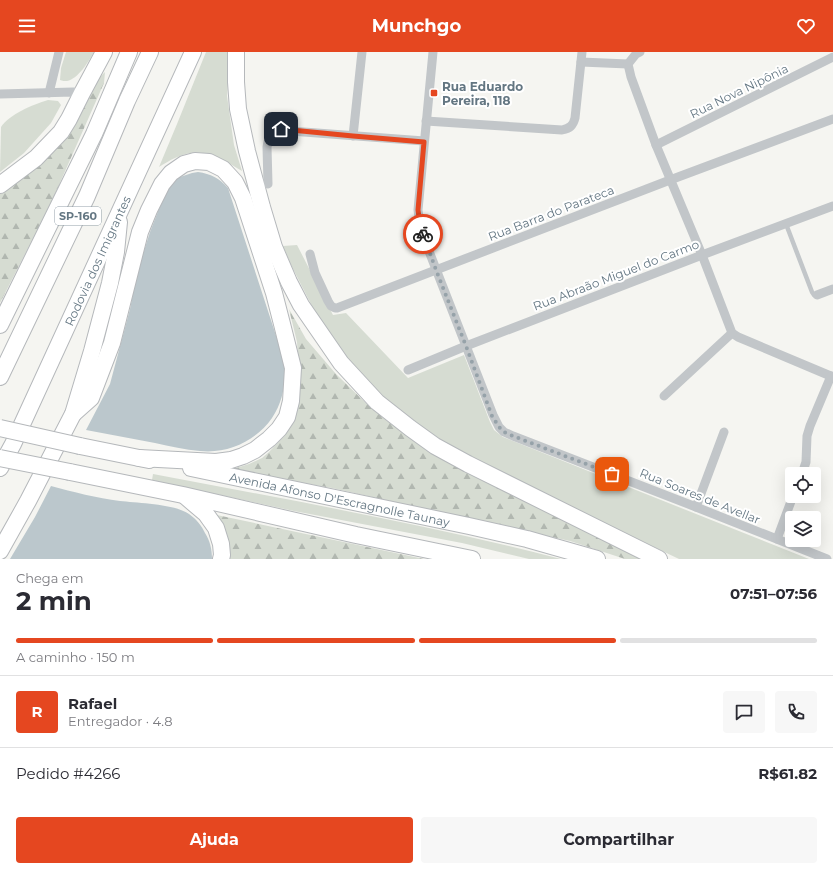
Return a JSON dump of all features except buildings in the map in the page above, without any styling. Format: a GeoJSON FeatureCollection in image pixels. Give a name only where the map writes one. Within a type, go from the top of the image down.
{"type":"FeatureCollection","features":[{"type":"Feature","properties":{"kind":"highway"},"geometry":{"type":"LineString","coordinates":[[0,185],[36,158],[61,132],[69,120],[104,52]]}},
{"type":"Feature","properties":{"kind":"highway"},"geometry":{"type":"LineString","coordinates":[[0,325],[94,134],[129,52]]}},
{"type":"Feature","properties":{"kind":"highway","name":"SP-160"},"geometry":{"type":"LineString","coordinates":[[0,377],[87,196],[127,101],[150,52]]}},
{"type":"Feature","properties":{"kind":"highway","name":"Rodovia dos Imigrantes"},"geometry":{"type":"LineString","coordinates":[[0,468],[13,444],[193,52]]}},
{"type":"Feature","properties":{"kind":"highway"},"geometry":{"type":"LineString","coordinates":[[236,52],[238,109],[247,151],[274,247],[301,305],[341,363],[377,402],[435,446],[468,464],[659,559]]}},
{"type":"Feature","properties":{"kind":"highway"},"geometry":{"type":"LineString","coordinates":[[73,414],[91,398],[94,391],[112,343],[140,232],[162,184],[171,173],[184,164],[195,161],[209,162],[223,169],[235,182],[242,198],[274,294],[294,368],[291,401],[287,417],[269,439],[255,450],[231,460],[216,462],[139,458]]}},
{"type":"Feature","properties":{"kind":"highway"},"geometry":{"type":"LineString","coordinates":[[1,548],[28,501],[73,414],[92,351],[113,269],[120,210]]}},
{"type":"Feature","properties":{"kind":"highway","name":"Avenida Afonso D'Escragnolle Taunay"},"geometry":{"type":"LineString","coordinates":[[0,428],[80,446],[468,526],[527,539],[597,559]]}},
{"type":"Feature","properties":{"kind":"highway"},"geometry":{"type":"LineString","coordinates":[[0,458],[183,495],[356,535],[472,559]]}},
{"type":"Feature","properties":{"kind":"highway"},"geometry":{"type":"LineString","coordinates":[[183,495],[196,504],[206,514],[216,528],[221,544],[221,559]]}},
{"type":"Feature","properties":{"kind":"street"},"geometry":{"type":"LineString","coordinates":[[49,93],[59,52]]}},
{"type":"Feature","properties":{"kind":"street"},"geometry":{"type":"LineString","coordinates":[[353,136],[362,52]]}},
{"type":"Feature","properties":{"kind":"street","name":"Rua Soares de Avellar"},"geometry":{"type":"LineString","coordinates":[[432,52],[418,210],[420,225],[492,416],[499,427],[504,432],[513,436],[827,559]]}},
{"type":"Feature","properties":{"kind":"street"},"geometry":{"type":"LineString","coordinates":[[426,121],[562,130],[568,129],[572,126],[575,118],[582,52]]}},
{"type":"Feature","properties":{"kind":"street"},"geometry":{"type":"LineString","coordinates":[[628,64],[636,54],[640,52]]}},
{"type":"Feature","properties":{"kind":"street","name":"Rua Nova Nipônia"},"geometry":{"type":"LineString","coordinates":[[656,145],[833,57]]}},
{"type":"Feature","properties":{"kind":"street"},"geometry":{"type":"LineString","coordinates":[[581,62],[628,64]]}},
{"type":"Feature","properties":{"kind":"street"},"geometry":{"type":"LineString","coordinates":[[628,64],[631,77],[656,145],[702,255],[732,333],[738,337],[832,377],[810,426],[804,467]]}},
{"type":"Feature","properties":{"kind":"street"},"geometry":{"type":"LineString","coordinates":[[0,94],[82,93]]}},
{"type":"Feature","properties":{"kind":"street","name":"Rua Barra do Parateca"},"geometry":{"type":"LineString","coordinates":[[310,254],[315,273],[328,301],[331,306],[337,308],[833,119]]}},
{"type":"Feature","properties":{"kind":"street"},"geometry":{"type":"LineString","coordinates":[[268,184],[268,147],[270,136],[274,130],[281,129],[424,142]]}},
{"type":"Feature","properties":{"kind":"street","name":"Rua Abraão Miguel do Carmo"},"geometry":{"type":"LineString","coordinates":[[408,370],[466,346],[833,206]]}},
{"type":"Feature","properties":{"kind":"street"},"geometry":{"type":"LineString","coordinates":[[817,295],[833,289]]}},
{"type":"Feature","properties":{"kind":"street"},"geometry":{"type":"LineString","coordinates":[[664,396],[732,333]]}},
{"type":"Feature","properties":{"kind":"street"},"geometry":{"type":"LineString","coordinates":[[696,507],[724,432]]}},
{"type":"Feature","properties":{"kind":"street"},"geometry":{"type":"LineString","coordinates":[[777,539],[791,503]]}},
{"type":"Feature","properties":{"kind":"lane"},"geometry":{"type":"LineString","coordinates":[[786,224],[812,292],[815,296],[817,295]]}},
{"type":"Feature","properties":{"kind":"green space"},"geometry":{"type":"Polygon","coordinates":[[[66,52],[94,52],[86,65],[75,77],[71,80],[63,81],[60,80],[61,68],[66,52]]]}},
{"type":"Feature","properties":{"kind":"green space"},"geometry":{"type":"Polygon","coordinates":[[[206,52],[230,52],[227,96],[234,145],[242,171],[218,157],[202,153],[185,154],[159,167],[206,52]]]}},
{"type":"Feature","properties":{"kind":"green space"},"geometry":{"type":"Polygon","coordinates":[[[105,72],[104,83],[51,203],[0,303],[0,194],[8,189],[105,72]]]}},
{"type":"Feature","properties":{"kind":"green space"},"geometry":{"type":"Polygon","coordinates":[[[48,100],[58,101],[61,105],[51,123],[24,153],[0,172],[1,127],[10,118],[28,107],[48,100]]]}},
{"type":"Feature","properties":{"kind":"green space"},"geometry":{"type":"Polygon","coordinates":[[[297,245],[333,315],[346,313],[408,378],[464,355],[490,422],[494,430],[503,437],[809,559],[679,559],[470,459],[437,441],[383,397],[337,346],[313,308],[283,246],[297,245]]]}},
{"type":"Feature","properties":{"kind":"green space"},"geometry":{"type":"Polygon","coordinates":[[[289,309],[306,339],[336,374],[370,407],[387,421],[419,443],[645,559],[625,559],[570,541],[332,488],[245,473],[233,469],[262,458],[283,437],[291,424],[299,375],[297,342],[289,309]]]}},
{"type":"Feature","properties":{"kind":"green space"},"geometry":{"type":"Polygon","coordinates":[[[153,474],[408,524],[510,546],[561,559],[529,559],[462,543],[294,511],[152,480],[153,474]]]}},
{"type":"Feature","properties":{"kind":"green space"},"geometry":{"type":"Polygon","coordinates":[[[212,514],[424,559],[226,559],[212,514]]]}},
{"type":"Feature","properties":{"kind":"shaded area"},"geometry":{"type":"Polygon","coordinates":[[[198,172],[214,177],[228,188],[282,354],[284,363],[284,387],[280,403],[272,418],[258,433],[240,444],[221,450],[189,450],[86,430],[110,384],[142,257],[166,191],[174,181],[180,177],[198,172]]]}},
{"type":"Feature","properties":{"kind":"shaded area"},"geometry":{"type":"Polygon","coordinates":[[[51,486],[76,493],[120,501],[156,504],[183,511],[194,518],[207,536],[211,548],[212,559],[10,559],[35,517],[51,486]]]}},
{"type":"Feature","properties":{"kind":"way so far"},"geometry":{"type":"LineString","coordinates":[[423,234],[495,422],[504,432],[513,436],[612,474]]}},
{"type":"Feature","properties":{"kind":"place","name":"Rua Eduardo Pereira, 118"},"geometry":{"type":"Point","coordinates":[434,93]}},
{"type":"Feature","properties":{"kind":"route"},"geometry":{"type":"LineString","coordinates":[[281,129],[424,142],[418,210],[423,234]]}}]}
